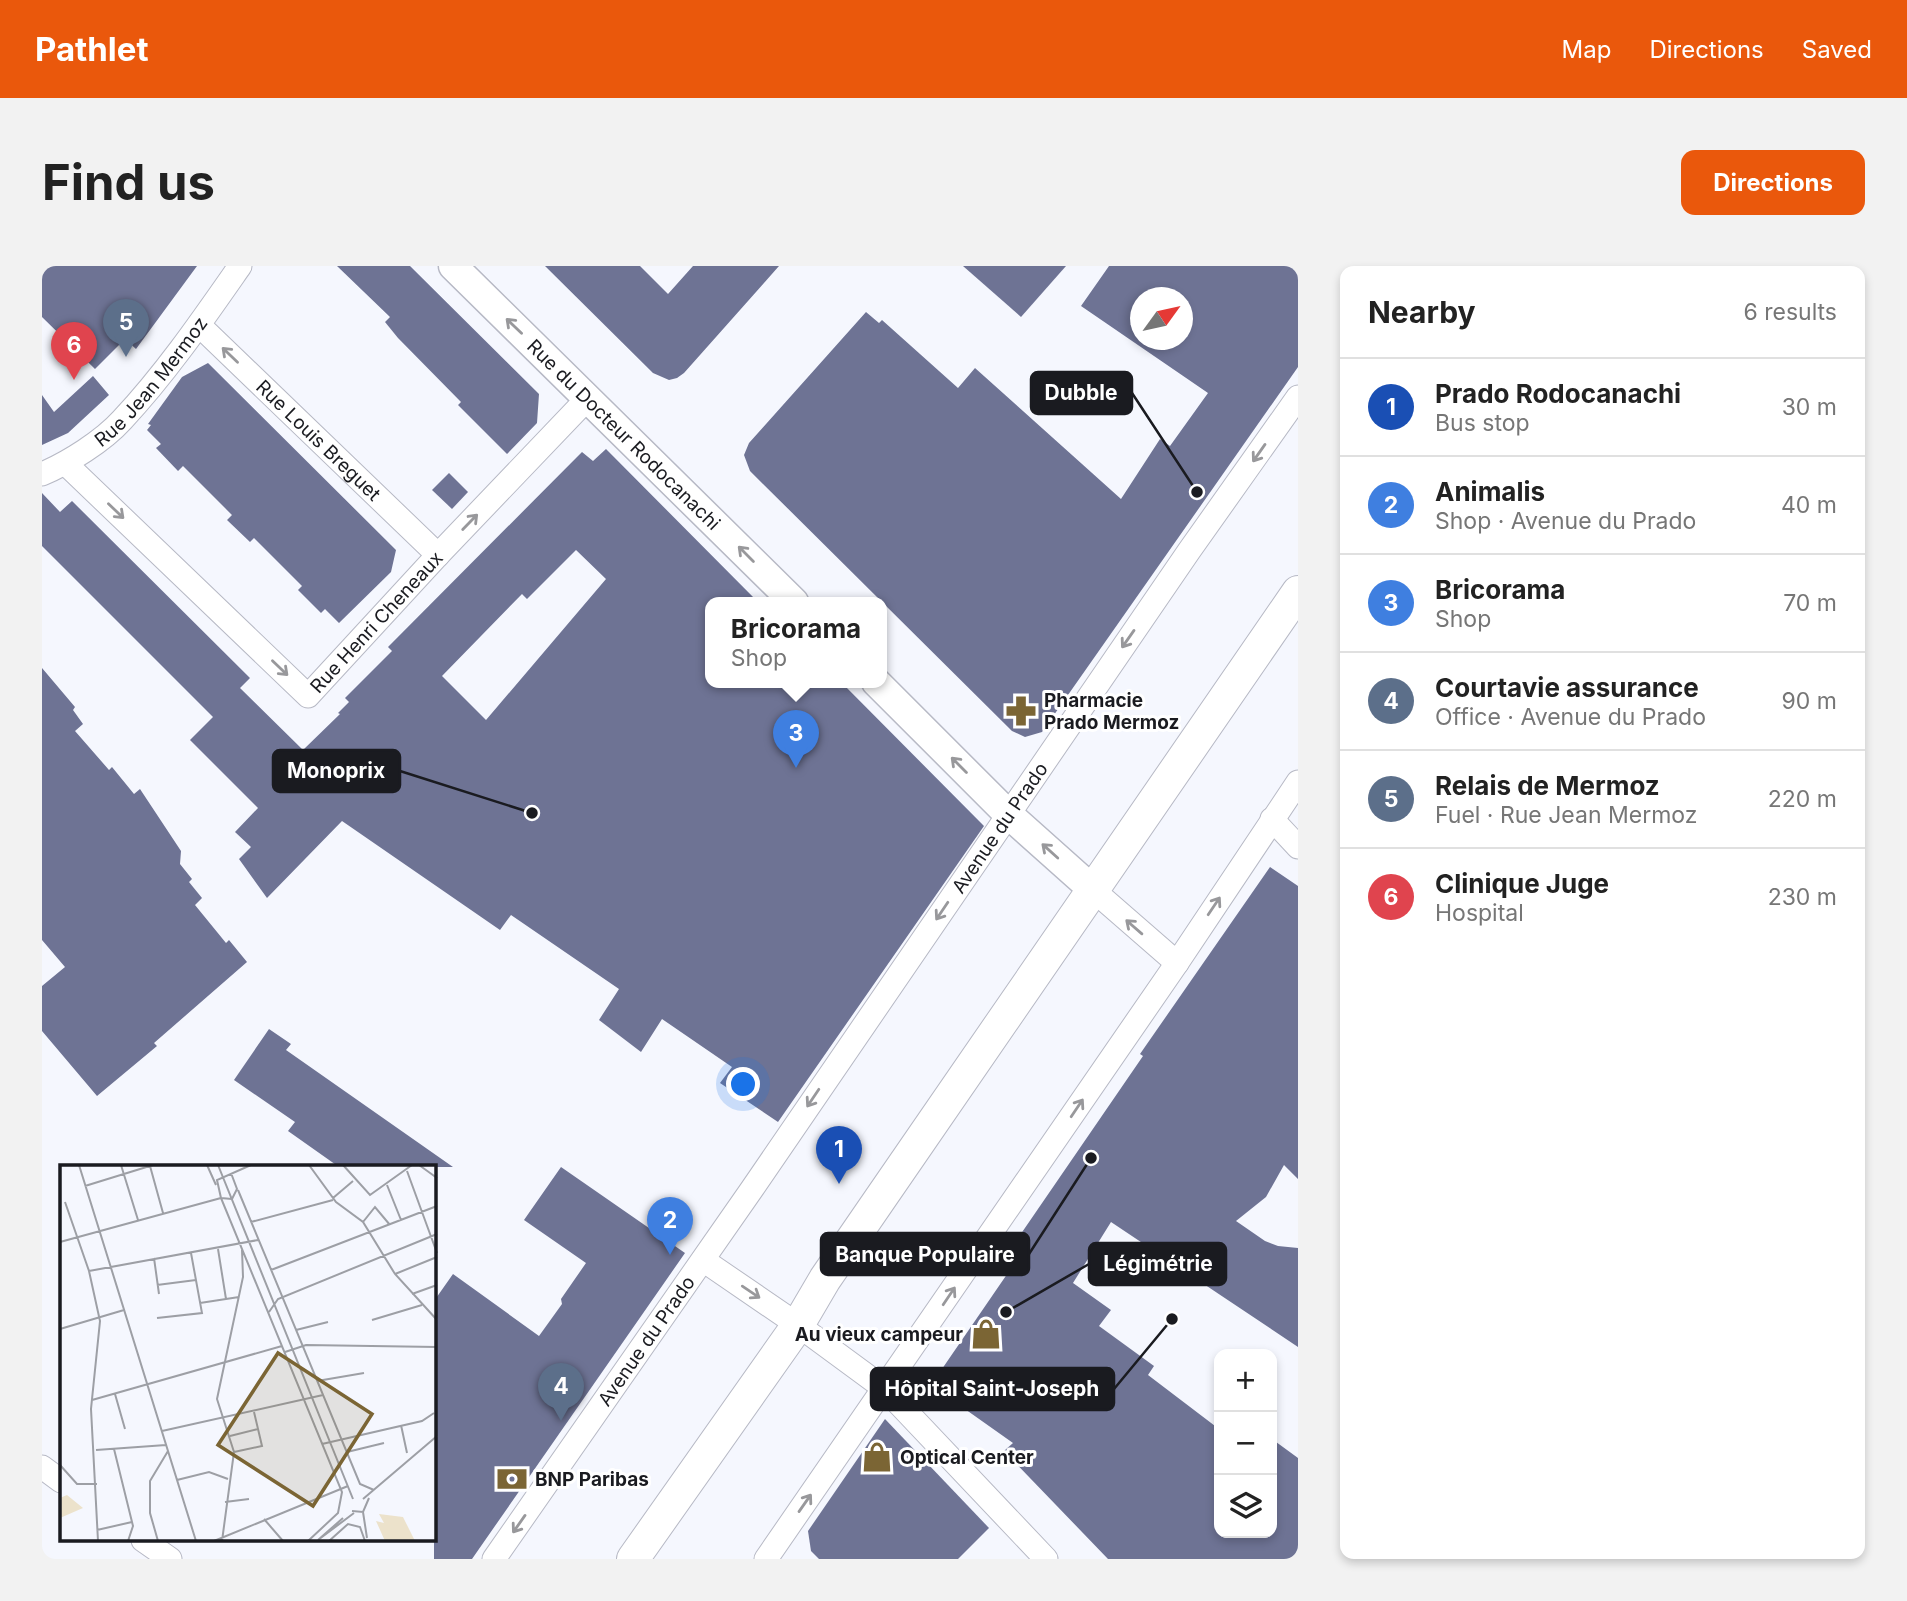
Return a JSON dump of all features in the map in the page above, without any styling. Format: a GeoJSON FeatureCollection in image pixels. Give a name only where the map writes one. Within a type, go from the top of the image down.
{"type":"FeatureCollection","features":[{"type":"Feature","properties":{"kind":"main road"},"geometry":{"type":"LineString","coordinates":[[633,1559],[798,1325],[853,1238],[1298,592]]}},
{"type":"Feature","properties":{"kind":"street","name":"Rue Jean Mermoz"},"geometry":{"type":"LineString","coordinates":[[42,474],[66,464],[121,422],[199,325],[240,266]]}},
{"type":"Feature","properties":{"kind":"street","name":"Rue du Docteur Rodocanachi"},"geometry":{"type":"LineString","coordinates":[[453,266],[789,597]]}},
{"type":"Feature","properties":{"kind":"street","name":"Rue Louis Breguet"},"geometry":{"type":"LineString","coordinates":[[199,325],[438,555]]}},
{"type":"Feature","properties":{"kind":"street","name":"Avenue du Prado"},"geometry":{"type":"LineString","coordinates":[[494,1559],[1298,397]]}},
{"type":"Feature","properties":{"kind":"street","name":"Rue Henri Cheneaux"},"geometry":{"type":"LineString","coordinates":[[66,464],[309,696],[438,555],[588,398]]}},
{"type":"Feature","properties":{"kind":"street"},"geometry":{"type":"LineString","coordinates":[[882,688],[1008,814],[1177,963]]}},
{"type":"Feature","properties":{"kind":"street"},"geometry":{"type":"LineString","coordinates":[[773,1556],[1298,782]]}},
{"type":"Feature","properties":{"kind":"street"},"geometry":{"type":"LineString","coordinates":[[1272,819],[1298,847]]}},
{"type":"Feature","properties":{"kind":"street","name":"Avenue du Prado"},"geometry":{"type":"LineString","coordinates":[[703,1260],[885,1389],[1046,1559]]}},
{"type":"Feature","properties":{"kind":"street"},"geometry":{"type":"LineString","coordinates":[[42,1468],[60,1480]]}},
{"type":"Feature","properties":{"kind":"street"},"geometry":{"type":"LineString","coordinates":[[146,1542],[170,1559]]}},
{"type":"Feature","properties":{"kind":"building"},"geometry":{"type":"Polygon","coordinates":[[[42,266],[197,266],[136,349],[125,339],[95,369],[42,317],[42,266]]]}},
{"type":"Feature","properties":{"kind":"building"},"geometry":{"type":"Polygon","coordinates":[[[337,266],[410,266],[539,394],[537,423],[507,454],[458,405],[461,402],[398,338],[385,322],[390,317],[337,266]]]}},
{"type":"Feature","properties":{"kind":"building"},"geometry":{"type":"Polygon","coordinates":[[[545,266],[640,266],[668,294],[693,266],[779,266],[684,373],[669,380],[653,373],[545,266]]]}},
{"type":"Feature","properties":{"kind":"building"},"geometry":{"type":"Polygon","coordinates":[[[963,266],[1066,266],[1021,317],[963,266]]]}},
{"type":"Feature","properties":{"kind":"building"},"geometry":{"type":"Polygon","coordinates":[[[1109,266],[1298,266],[1298,367],[1042,732],[1025,737],[1012,731],[887,607],[887,597],[877,597],[750,471],[744,455],[749,443],[866,312],[879,323],[882,320],[958,388],[975,368],[1121,499],[1160,439],[1170,446],[1208,393],[1145,350],[1193,350],[1193,287],[1130,287],[1130,340],[1081,306],[1109,266]]]}},
{"type":"Feature","properties":{"kind":"building"},"geometry":{"type":"Polygon","coordinates":[[[208,363],[396,550],[391,572],[339,623],[325,609],[321,613],[298,590],[302,586],[254,538],[250,542],[227,520],[232,515],[183,466],[178,471],[156,448],[161,444],[147,430],[151,425],[148,424],[182,377],[208,363]]]}},
{"type":"Feature","properties":{"kind":"building"},"geometry":{"type":"Polygon","coordinates":[[[93,376],[109,395],[68,433],[42,445],[42,395],[54,412],[93,376]]]}},
{"type":"Feature","properties":{"kind":"building"},"geometry":{"type":"Polygon","coordinates":[[[606,449],[753,597],[705,597],[705,688],[847,688],[984,826],[778,1122],[720,1083],[732,1067],[662,1019],[641,1052],[599,1020],[619,989],[511,915],[500,930],[342,821],[267,898],[239,859],[251,847],[235,832],[258,808],[190,740],[213,717],[42,546],[42,493],[60,512],[72,501],[250,678],[240,688],[303,750],[340,714],[338,713],[349,702],[345,698],[392,651],[388,647],[582,452],[593,461],[606,449]],[[576,550],[527,599],[522,594],[442,676],[486,720],[606,579],[576,550]]]}},
{"type":"Feature","properties":{"kind":"building"},"geometry":{"type":"Polygon","coordinates":[[[449,473],[468,492],[452,509],[432,490],[449,473]]]}},
{"type":"Feature","properties":{"kind":"building"},"geometry":{"type":"Polygon","coordinates":[[[42,668],[75,707],[73,710],[83,724],[75,731],[109,770],[112,767],[134,794],[140,789],[181,851],[180,864],[192,879],[189,882],[202,898],[195,905],[226,943],[229,940],[247,962],[154,1043],[157,1046],[97,1096],[42,1031],[42,986],[65,967],[42,940],[42,668]]]}},
{"type":"Feature","properties":{"kind":"building"},"geometry":{"type":"Polygon","coordinates":[[[1270,867],[1298,886],[1298,1179],[1284,1165],[1266,1197],[1236,1221],[1265,1241],[1278,1246],[1298,1248],[1298,1347],[1111,1222],[1073,1283],[1111,1310],[1099,1326],[1154,1366],[1148,1375],[1214,1425],[1214,1538],[1277,1538],[1277,1443],[1298,1458],[1298,1559],[1108,1559],[1004,1451],[1013,1443],[931,1385],[1025,1248],[1016,1241],[1143,1056],[1140,1054],[1270,867]]]}},
{"type":"Feature","properties":{"kind":"building"},"geometry":{"type":"Polygon","coordinates":[[[269,1029],[291,1044],[286,1050],[453,1167],[336,1165],[288,1131],[295,1122],[234,1080],[269,1029]]]}},
{"type":"Feature","properties":{"kind":"building"},"geometry":{"type":"Polygon","coordinates":[[[561,1167],[685,1253],[472,1559],[434,1559],[436,1298],[453,1274],[539,1336],[586,1263],[524,1220],[561,1167]]]}},
{"type":"Feature","properties":{"kind":"building"},"geometry":{"type":"Polygon","coordinates":[[[885,1419],[989,1528],[958,1559],[819,1559],[811,1551],[808,1531],[885,1419]]]}},
{"type":"Feature","properties":{"kind":"place","name":"Relais de Mermoz"},"geometry":{"type":"Point","coordinates":[126,357]}},
{"type":"Feature","properties":{"kind":"place","name":"Clinique Juge"},"geometry":{"type":"Point","coordinates":[74,380]}},
{"type":"Feature","properties":{"kind":"place","name":"Dubble"},"geometry":{"type":"Point","coordinates":[1197,492]}},
{"type":"Feature","properties":{"kind":"place","name":"Pharmacie Prado Mermoz"},"geometry":{"type":"Point","coordinates":[1021,711]}},
{"type":"Feature","properties":{"kind":"place","name":"Bricorama"},"geometry":{"type":"Point","coordinates":[796,768]}},
{"type":"Feature","properties":{"kind":"place","name":"Monoprix"},"geometry":{"type":"Point","coordinates":[532,813]}},
{"type":"Feature","properties":{"kind":"place","name":"Banque Populaire"},"geometry":{"type":"Point","coordinates":[1091,1158]}},
{"type":"Feature","properties":{"kind":"place","name":"Prado Rodocanachi"},"geometry":{"type":"Point","coordinates":[839,1184]}},
{"type":"Feature","properties":{"kind":"place","name":"Animalis"},"geometry":{"type":"Point","coordinates":[670,1255]}},
{"type":"Feature","properties":{"kind":"place","name":"Légimétrie"},"geometry":{"type":"Point","coordinates":[1006,1312]}},
{"type":"Feature","properties":{"kind":"place","name":"Hôpital Saint-Joseph"},"geometry":{"type":"Point","coordinates":[1172,1319]}},
{"type":"Feature","properties":{"kind":"place","name":"Au vieux campeur"},"geometry":{"type":"Point","coordinates":[986,1334]}},
{"type":"Feature","properties":{"kind":"place","name":"Courtavie assurance"},"geometry":{"type":"Point","coordinates":[561,1421]}},
{"type":"Feature","properties":{"kind":"place","name":"Optical Center"},"geometry":{"type":"Point","coordinates":[877,1457]}},
{"type":"Feature","properties":{"kind":"place","name":"BNP Paribas"},"geometry":{"type":"Point","coordinates":[512,1479]}}]}
